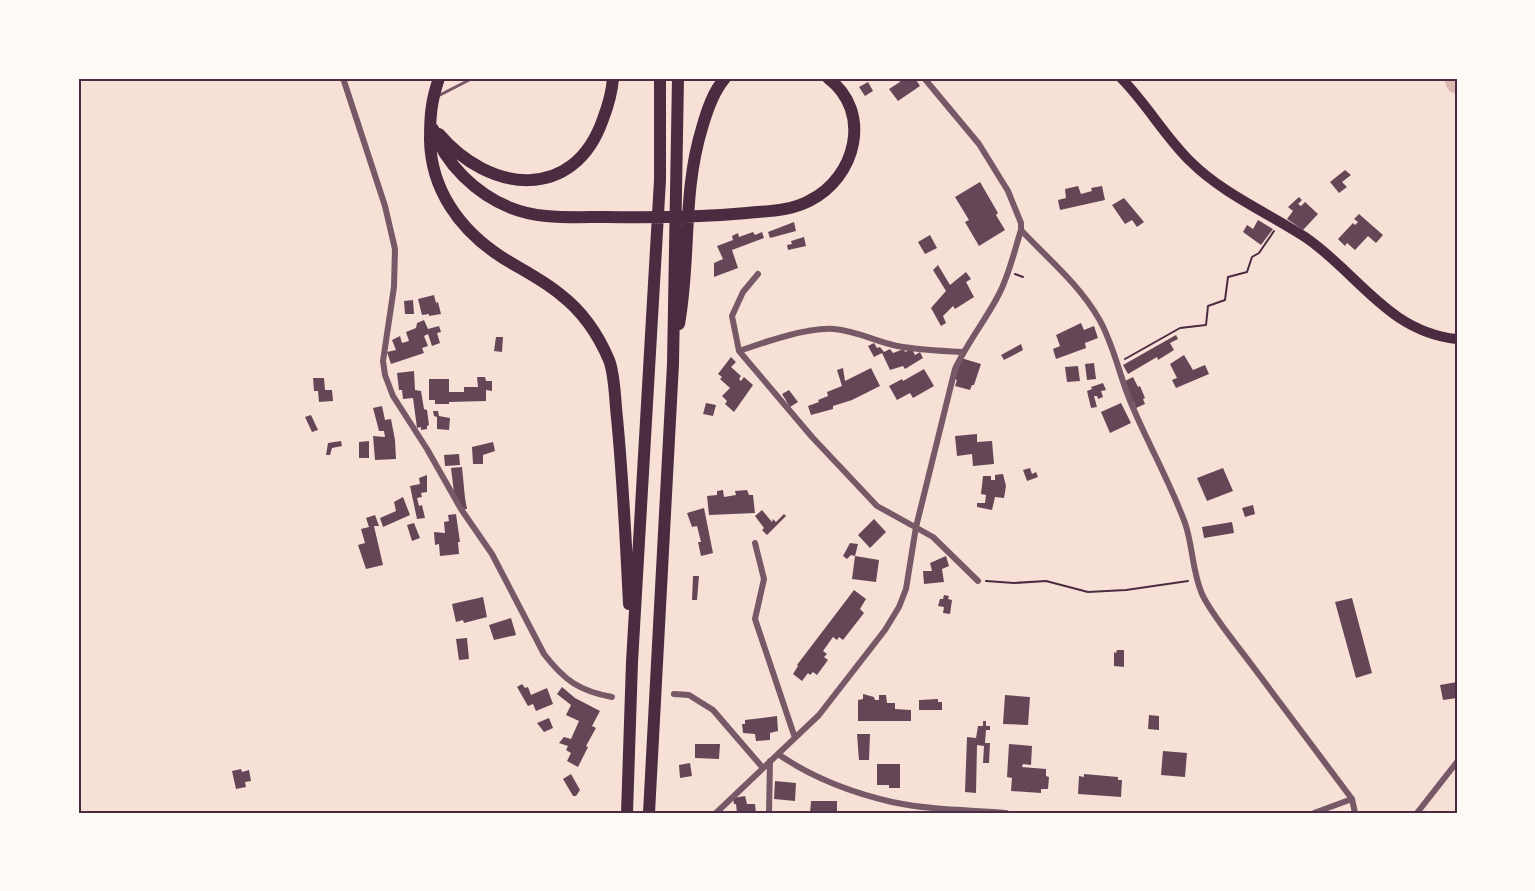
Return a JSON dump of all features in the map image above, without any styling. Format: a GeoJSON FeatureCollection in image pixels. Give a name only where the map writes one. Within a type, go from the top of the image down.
{"type":"FeatureCollection","features":[{"type":"Feature","properties":{"kind":"highway"},"geometry":{"type":"LineString","coordinates":[[439,78],[431,100],[431,161],[440,189],[455,214],[474,235],[498,255],[562,295],[580,312],[597,334],[611,363],[621,465],[632,662]]}},
{"type":"Feature","properties":{"kind":"highway"},"geometry":{"type":"LineString","coordinates":[[430,122],[456,152],[478,167],[514,181],[544,178],[559,174],[576,164],[590,147],[600,129],[608,106],[613,78]]}},
{"type":"Feature","properties":{"kind":"highway"},"geometry":{"type":"LineString","coordinates":[[627,813],[632,662],[660,180],[660,78]]}},
{"type":"Feature","properties":{"kind":"highway"},"geometry":{"type":"LineString","coordinates":[[649,813],[673,364],[678,78]]}},
{"type":"Feature","properties":{"kind":"highway"},"geometry":{"type":"LineString","coordinates":[[673,364],[684,295],[687,199],[694,153],[707,112],[718,87],[725,78]]}},
{"type":"Feature","properties":{"kind":"highway"},"geometry":{"type":"LineString","coordinates":[[430,122],[440,146],[454,167],[471,183],[510,208],[544,216],[625,218],[718,215],[790,209],[808,202],[838,179],[848,163],[854,145],[855,127],[852,108],[844,95],[828,78]]}},
{"type":"Feature","properties":{"kind":"main road"},"geometry":{"type":"LineString","coordinates":[[1121,78],[1139,96],[1191,163],[1212,180],[1316,245],[1383,307],[1404,322],[1433,335],[1457,339]]}},
{"type":"Feature","properties":{"kind":"street"},"geometry":{"type":"LineString","coordinates":[[343,78],[385,206],[394,249],[394,287],[383,361],[385,375],[393,396],[461,509],[492,554],[544,654],[555,668],[578,687],[592,694],[612,697]]}},
{"type":"Feature","properties":{"kind":"street"},"geometry":{"type":"LineString","coordinates":[[716,813],[819,714],[885,630],[899,607],[906,589],[916,527],[955,369],[999,294],[1021,230],[1021,224],[1008,191],[985,153],[960,119],[924,78]]}},
{"type":"Feature","properties":{"kind":"street"},"geometry":{"type":"LineString","coordinates":[[1021,230],[1063,272],[1099,318],[1113,347],[1121,380],[1131,405],[1172,488],[1186,527],[1196,579],[1203,596],[1352,799],[1355,813]]}},
{"type":"Feature","properties":{"kind":"street"},"geometry":{"type":"LineString","coordinates":[[758,274],[743,292],[732,316],[739,351],[812,437],[877,506],[933,537],[978,581]]}},
{"type":"Feature","properties":{"kind":"street"},"geometry":{"type":"LineString","coordinates":[[739,351],[771,340],[832,329],[863,334],[895,346],[963,352]]}},
{"type":"Feature","properties":{"kind":"street"},"geometry":{"type":"LineString","coordinates":[[755,543],[764,579],[755,619],[795,738]]}},
{"type":"Feature","properties":{"kind":"street"},"geometry":{"type":"LineString","coordinates":[[674,694],[689,695],[713,710],[763,768]]}},
{"type":"Feature","properties":{"kind":"street"},"geometry":{"type":"LineString","coordinates":[[778,754],[810,774],[891,802],[1006,813]]}},
{"type":"Feature","properties":{"kind":"street"},"geometry":{"type":"LineString","coordinates":[[769,813],[770,761]]}},
{"type":"Feature","properties":{"kind":"street"},"geometry":{"type":"LineString","coordinates":[[1417,813],[1457,762]]}},
{"type":"Feature","properties":{"kind":"street"},"geometry":{"type":"LineString","coordinates":[[1314,813],[1352,799]]}},
{"type":"Feature","properties":{"kind":"lane"},"geometry":{"type":"LineString","coordinates":[[431,100],[473,78]]}},
{"type":"Feature","properties":{"kind":"path"},"geometry":{"type":"LineString","coordinates":[[1118,363],[1180,328],[1206,325],[1208,306],[1225,300],[1228,277],[1246,272],[1252,257],[1259,253],[1280,222]]}},
{"type":"Feature","properties":{"kind":"path"},"geometry":{"type":"LineString","coordinates":[[978,581],[1014,583],[1046,581],[1088,592],[1160,587],[1196,579]]}},
{"type":"Feature","properties":{"kind":"building"},"geometry":{"type":"Polygon","coordinates":[[[898,78],[915,78],[920,86],[898,101],[889,89],[900,82],[898,78]]]}},
{"type":"Feature","properties":{"kind":"building"},"geometry":{"type":"Polygon","coordinates":[[[868,82],[873,91],[865,96],[859,87],[868,82]]]}},
{"type":"Feature","properties":{"kind":"building"},"geometry":{"type":"Polygon","coordinates":[[[1345,170],[1351,175],[1342,182],[1347,187],[1339,193],[1330,182],[1345,170]]]}},
{"type":"Feature","properties":{"kind":"building"},"geometry":{"type":"Polygon","coordinates":[[[980,182],[1005,230],[979,246],[965,222],[969,220],[955,197],[980,182]]]}},
{"type":"Feature","properties":{"kind":"building"},"geometry":{"type":"Polygon","coordinates":[[[1078,186],[1081,194],[1092,191],[1091,188],[1102,186],[1105,200],[1060,210],[1058,200],[1066,198],[1065,189],[1078,186]]]}},
{"type":"Feature","properties":{"kind":"building"},"geometry":{"type":"Polygon","coordinates":[[[1299,197],[1302,200],[1298,204],[1301,206],[1305,202],[1318,214],[1303,230],[1287,219],[1293,211],[1288,207],[1299,197]]]}},
{"type":"Feature","properties":{"kind":"building"},"geometry":{"type":"Polygon","coordinates":[[[1124,198],[1144,222],[1137,227],[1132,220],[1125,224],[1112,205],[1124,198]]]}},
{"type":"Feature","properties":{"kind":"building"},"geometry":{"type":"Polygon","coordinates":[[[1359,214],[1383,235],[1376,243],[1368,236],[1355,250],[1347,243],[1345,246],[1338,239],[1353,223],[1355,225],[1358,222],[1354,219],[1359,214]]]}},
{"type":"Feature","properties":{"kind":"building"},"geometry":{"type":"Polygon","coordinates":[[[1258,220],[1273,229],[1261,245],[1243,232],[1247,225],[1253,229],[1258,220]]]}},
{"type":"Feature","properties":{"kind":"building"},"geometry":{"type":"Polygon","coordinates":[[[794,222],[796,231],[770,238],[768,232],[794,222]]]}},
{"type":"Feature","properties":{"kind":"building"},"geometry":{"type":"Polygon","coordinates":[[[753,232],[755,235],[762,232],[764,238],[732,250],[738,268],[714,277],[714,263],[723,259],[717,246],[733,240],[732,236],[738,233],[739,237],[753,232]]]}},
{"type":"Feature","properties":{"kind":"building"},"geometry":{"type":"Polygon","coordinates":[[[930,235],[937,248],[925,254],[918,242],[930,235]]]}},
{"type":"Feature","properties":{"kind":"building"},"geometry":{"type":"Polygon","coordinates":[[[804,237],[806,246],[788,250],[787,245],[792,244],[791,241],[804,237]]]}},
{"type":"Feature","properties":{"kind":"building"},"geometry":{"type":"Polygon","coordinates":[[[938,265],[950,285],[966,272],[971,279],[966,282],[974,297],[955,309],[953,306],[943,316],[946,323],[941,326],[931,308],[946,291],[933,270],[938,265]]]}},
{"type":"Feature","properties":{"kind":"building"},"geometry":{"type":"Polygon","coordinates":[[[434,295],[441,314],[422,315],[418,299],[434,295]]]}},
{"type":"Feature","properties":{"kind":"building"},"geometry":{"type":"Polygon","coordinates":[[[413,300],[414,314],[405,314],[404,301],[413,300]]]}},
{"type":"Feature","properties":{"kind":"building"},"geometry":{"type":"Polygon","coordinates":[[[424,320],[428,329],[439,326],[441,332],[437,333],[440,343],[432,346],[428,334],[424,336],[428,346],[422,348],[424,353],[391,364],[387,352],[396,350],[392,340],[400,336],[402,343],[409,341],[406,332],[416,328],[417,323],[424,320]]]}},
{"type":"Feature","properties":{"kind":"building"},"geometry":{"type":"Polygon","coordinates":[[[1081,323],[1084,330],[1094,326],[1098,338],[1085,343],[1086,348],[1056,359],[1053,349],[1060,346],[1056,335],[1081,323]]]}},
{"type":"Feature","properties":{"kind":"building"},"geometry":{"type":"Polygon","coordinates":[[[1176,335],[1178,339],[1170,343],[1174,350],[1128,374],[1123,365],[1176,335]]]}},
{"type":"Feature","properties":{"kind":"building"},"geometry":{"type":"Polygon","coordinates":[[[496,337],[503,337],[502,352],[494,351],[496,337]]]}},
{"type":"Feature","properties":{"kind":"building"},"geometry":{"type":"Polygon","coordinates":[[[874,343],[884,352],[890,349],[893,353],[912,349],[915,355],[920,352],[923,358],[905,369],[903,366],[890,370],[882,353],[874,357],[868,346],[874,343]]]}},
{"type":"Feature","properties":{"kind":"building"},"geometry":{"type":"Polygon","coordinates":[[[1021,344],[1023,350],[1004,360],[1001,355],[1021,344]]]}},
{"type":"Feature","properties":{"kind":"building"},"geometry":{"type":"Polygon","coordinates":[[[1184,355],[1193,370],[1205,365],[1209,374],[1176,388],[1172,380],[1177,378],[1170,364],[1184,355]]]}},
{"type":"Feature","properties":{"kind":"building"},"geometry":{"type":"Polygon","coordinates":[[[731,357],[736,362],[731,367],[741,376],[739,379],[741,381],[744,377],[753,385],[734,412],[725,404],[727,401],[722,396],[730,388],[718,374],[731,357]]]}},
{"type":"Feature","properties":{"kind":"building"},"geometry":{"type":"Polygon","coordinates":[[[961,358],[981,364],[970,390],[955,386],[961,358]]]}},
{"type":"Feature","properties":{"kind":"building"},"geometry":{"type":"Polygon","coordinates":[[[1094,363],[1096,379],[1087,380],[1085,364],[1094,363]]]}},
{"type":"Feature","properties":{"kind":"building"},"geometry":{"type":"Polygon","coordinates":[[[1078,366],[1080,381],[1067,382],[1065,367],[1078,366]]]}},
{"type":"Feature","properties":{"kind":"building"},"geometry":{"type":"Polygon","coordinates":[[[843,368],[845,381],[871,368],[880,386],[852,400],[833,406],[833,409],[811,415],[808,406],[828,396],[827,392],[842,386],[837,370],[843,368]]]}},
{"type":"Feature","properties":{"kind":"building"},"geometry":{"type":"Polygon","coordinates":[[[924,369],[934,386],[913,398],[910,393],[897,400],[889,386],[924,369]]]}},
{"type":"Feature","properties":{"kind":"building"},"geometry":{"type":"Polygon","coordinates":[[[414,371],[415,390],[421,391],[424,409],[427,410],[429,425],[427,429],[417,428],[413,398],[403,399],[402,390],[399,390],[397,373],[414,371]]]}},
{"type":"Feature","properties":{"kind":"building"},"geometry":{"type":"Polygon","coordinates":[[[477,377],[485,377],[486,381],[492,381],[492,391],[486,390],[486,401],[435,404],[435,400],[429,400],[429,379],[449,379],[449,392],[464,392],[464,387],[478,387],[477,377]]]}},
{"type":"Feature","properties":{"kind":"building"},"geometry":{"type":"Polygon","coordinates":[[[1133,377],[1145,398],[1143,399],[1145,404],[1136,408],[1123,382],[1133,377]]]}},
{"type":"Feature","properties":{"kind":"building"},"geometry":{"type":"Polygon","coordinates":[[[313,378],[324,378],[325,390],[332,390],[333,401],[319,402],[318,391],[314,391],[313,378]]]}},
{"type":"Feature","properties":{"kind":"building"},"geometry":{"type":"Polygon","coordinates":[[[1103,383],[1106,390],[1101,391],[1103,397],[1098,399],[1094,396],[1097,407],[1091,408],[1087,391],[1103,383]]]}},
{"type":"Feature","properties":{"kind":"building"},"geometry":{"type":"Polygon","coordinates":[[[789,390],[798,402],[790,407],[782,394],[789,390]]]}},
{"type":"Feature","properties":{"kind":"building"},"geometry":{"type":"Polygon","coordinates":[[[706,403],[716,405],[713,416],[703,414],[706,403]]]}},
{"type":"Feature","properties":{"kind":"building"},"geometry":{"type":"Polygon","coordinates":[[[1121,403],[1131,423],[1110,433],[1101,412],[1121,403]]]}},
{"type":"Feature","properties":{"kind":"building"},"geometry":{"type":"Polygon","coordinates":[[[382,406],[385,420],[391,419],[396,459],[375,460],[373,436],[385,437],[384,431],[379,431],[373,408],[382,406]]]}},
{"type":"Feature","properties":{"kind":"building"},"geometry":{"type":"Polygon","coordinates":[[[433,411],[438,411],[439,416],[450,418],[449,430],[437,429],[437,417],[434,416],[433,411]]]}},
{"type":"Feature","properties":{"kind":"building"},"geometry":{"type":"Polygon","coordinates":[[[311,415],[318,430],[312,432],[305,417],[311,415]]]}},
{"type":"Feature","properties":{"kind":"building"},"geometry":{"type":"Polygon","coordinates":[[[977,434],[977,442],[992,441],[994,464],[973,466],[972,454],[957,456],[955,436],[977,434]]]}},
{"type":"Feature","properties":{"kind":"building"},"geometry":{"type":"Polygon","coordinates":[[[341,441],[342,446],[332,448],[330,455],[326,455],[328,443],[341,441]]]}},
{"type":"Feature","properties":{"kind":"building"},"geometry":{"type":"Polygon","coordinates":[[[369,441],[369,458],[359,458],[359,442],[369,441]]]}},
{"type":"Feature","properties":{"kind":"building"},"geometry":{"type":"Polygon","coordinates":[[[493,442],[495,451],[483,455],[483,464],[473,464],[472,447],[493,442]]]}},
{"type":"Feature","properties":{"kind":"building"},"geometry":{"type":"Polygon","coordinates":[[[459,454],[460,465],[445,466],[444,455],[459,454]]]}},
{"type":"Feature","properties":{"kind":"building"},"geometry":{"type":"Polygon","coordinates":[[[462,467],[467,509],[463,509],[454,493],[451,468],[462,467]]]}},
{"type":"Feature","properties":{"kind":"building"},"geometry":{"type":"Polygon","coordinates":[[[1030,468],[1032,474],[1036,472],[1038,477],[1027,481],[1023,470],[1030,468]]]}},
{"type":"Feature","properties":{"kind":"building"},"geometry":{"type":"Polygon","coordinates":[[[1223,468],[1233,491],[1207,501],[1197,478],[1223,468]]]}},
{"type":"Feature","properties":{"kind":"building"},"geometry":{"type":"Polygon","coordinates":[[[1003,474],[1006,486],[1004,498],[995,497],[992,510],[977,507],[977,503],[985,503],[986,495],[981,494],[983,476],[991,476],[991,480],[995,480],[995,475],[1003,474]]]}},
{"type":"Feature","properties":{"kind":"building"},"geometry":{"type":"Polygon","coordinates":[[[427,475],[427,492],[421,493],[422,497],[417,498],[419,506],[422,505],[425,518],[417,519],[410,486],[420,484],[419,478],[427,475]]]}},
{"type":"Feature","properties":{"kind":"building"},"geometry":{"type":"Polygon","coordinates":[[[723,490],[724,497],[736,495],[735,491],[747,490],[749,495],[753,495],[755,513],[709,515],[707,496],[717,495],[717,491],[723,490]]]}},
{"type":"Feature","properties":{"kind":"building"},"geometry":{"type":"Polygon","coordinates":[[[403,497],[410,515],[383,527],[380,518],[396,511],[394,502],[403,497]]]}},
{"type":"Feature","properties":{"kind":"building"},"geometry":{"type":"Polygon","coordinates":[[[1253,505],[1255,514],[1245,517],[1242,508],[1253,505]]]}},
{"type":"Feature","properties":{"kind":"building"},"geometry":{"type":"Polygon","coordinates":[[[704,508],[713,553],[701,556],[698,542],[701,542],[697,526],[692,527],[687,513],[704,508]]]}},
{"type":"Feature","properties":{"kind":"building"},"geometry":{"type":"Polygon","coordinates":[[[762,510],[772,522],[773,519],[776,522],[784,514],[786,516],[767,535],[755,516],[762,510]]]}},
{"type":"Feature","properties":{"kind":"building"},"geometry":{"type":"Polygon","coordinates":[[[456,514],[460,542],[458,542],[459,554],[440,556],[439,544],[435,545],[434,532],[445,533],[444,522],[449,521],[448,515],[456,514]]]}},
{"type":"Feature","properties":{"kind":"building"},"geometry":{"type":"Polygon","coordinates":[[[375,515],[379,526],[374,526],[383,565],[366,569],[358,545],[365,543],[361,529],[369,527],[366,518],[375,515]]]}},
{"type":"Feature","properties":{"kind":"building"},"geometry":{"type":"Polygon","coordinates":[[[874,519],[886,532],[870,548],[858,535],[874,519]]]}},
{"type":"Feature","properties":{"kind":"building"},"geometry":{"type":"Polygon","coordinates":[[[1232,522],[1234,533],[1204,538],[1202,527],[1232,522]]]}},
{"type":"Feature","properties":{"kind":"building"},"geometry":{"type":"Polygon","coordinates":[[[414,523],[420,538],[412,541],[407,525],[414,523]]]}},
{"type":"Feature","properties":{"kind":"building"},"geometry":{"type":"Polygon","coordinates":[[[850,543],[858,544],[855,556],[851,555],[847,559],[843,556],[850,543]]]}},
{"type":"Feature","properties":{"kind":"building"},"geometry":{"type":"Polygon","coordinates":[[[855,556],[879,560],[876,582],[852,579],[855,556]]]}},
{"type":"Feature","properties":{"kind":"building"},"geometry":{"type":"Polygon","coordinates":[[[946,556],[949,566],[942,569],[944,582],[924,584],[923,571],[932,571],[930,563],[946,556]]]}},
{"type":"Feature","properties":{"kind":"building"},"geometry":{"type":"Polygon","coordinates":[[[693,576],[699,576],[697,600],[692,600],[693,576]]]}},
{"type":"Feature","properties":{"kind":"building"},"geometry":{"type":"Polygon","coordinates":[[[854,590],[866,599],[860,609],[864,613],[843,640],[833,637],[823,651],[827,654],[824,657],[828,660],[817,675],[813,672],[810,675],[808,673],[802,681],[793,674],[797,665],[854,590]]]}},
{"type":"Feature","properties":{"kind":"building"},"geometry":{"type":"Polygon","coordinates":[[[944,595],[949,596],[948,599],[952,600],[950,614],[943,613],[944,607],[938,606],[944,595]]]}},
{"type":"Feature","properties":{"kind":"building"},"geometry":{"type":"Polygon","coordinates":[[[483,597],[487,617],[464,623],[463,620],[456,622],[452,604],[483,597]]]}},
{"type":"Feature","properties":{"kind":"building"},"geometry":{"type":"Polygon","coordinates":[[[1352,598],[1372,673],[1356,678],[1335,602],[1352,598]]]}},
{"type":"Feature","properties":{"kind":"building"},"geometry":{"type":"Polygon","coordinates":[[[511,618],[516,635],[494,640],[489,625],[511,618]]]}},
{"type":"Feature","properties":{"kind":"building"},"geometry":{"type":"Polygon","coordinates":[[[467,638],[469,659],[459,660],[456,639],[467,638]]]}},
{"type":"Feature","properties":{"kind":"building"},"geometry":{"type":"Polygon","coordinates":[[[1117,650],[1124,650],[1124,667],[1114,666],[1114,652],[1116,653],[1117,650]]]}},
{"type":"Feature","properties":{"kind":"building"},"geometry":{"type":"Polygon","coordinates":[[[1457,682],[1457,698],[1443,700],[1440,685],[1457,682]]]}},
{"type":"Feature","properties":{"kind":"building"},"geometry":{"type":"Polygon","coordinates":[[[522,684],[525,688],[528,687],[531,695],[547,688],[553,704],[536,711],[533,704],[528,706],[517,687],[522,684]]]}},
{"type":"Feature","properties":{"kind":"building"},"geometry":{"type":"Polygon","coordinates":[[[562,687],[575,698],[600,711],[592,726],[596,728],[578,767],[567,761],[571,753],[566,750],[568,746],[559,743],[564,737],[571,739],[579,721],[566,715],[571,705],[557,694],[562,687]]]}},
{"type":"Feature","properties":{"kind":"building"},"geometry":{"type":"Polygon","coordinates":[[[863,694],[874,697],[875,700],[879,700],[879,695],[886,695],[887,703],[895,703],[895,709],[911,710],[911,721],[858,721],[858,700],[863,699],[863,694]]]}},
{"type":"Feature","properties":{"kind":"building"},"geometry":{"type":"Polygon","coordinates":[[[1005,695],[1030,697],[1028,725],[1003,724],[1005,695]]]}},
{"type":"Feature","properties":{"kind":"building"},"geometry":{"type":"Polygon","coordinates":[[[938,699],[938,702],[942,702],[942,710],[919,710],[919,700],[938,699]]]}},
{"type":"Feature","properties":{"kind":"building"},"geometry":{"type":"Polygon","coordinates":[[[1149,715],[1159,716],[1159,730],[1148,729],[1149,715]]]}},
{"type":"Feature","properties":{"kind":"building"},"geometry":{"type":"Polygon","coordinates":[[[777,716],[778,731],[770,733],[770,740],[756,741],[755,734],[743,733],[742,724],[745,724],[745,720],[777,716]]]}},
{"type":"Feature","properties":{"kind":"building"},"geometry":{"type":"Polygon","coordinates":[[[549,718],[553,728],[544,732],[537,723],[549,718]]]}},
{"type":"Feature","properties":{"kind":"building"},"geometry":{"type":"Polygon","coordinates":[[[983,721],[986,721],[986,726],[990,726],[990,730],[986,730],[985,743],[990,743],[989,763],[983,763],[984,746],[977,745],[976,793],[965,792],[967,737],[976,738],[978,726],[983,726],[983,721]]]}},
{"type":"Feature","properties":{"kind":"building"},"geometry":{"type":"Polygon","coordinates":[[[857,734],[870,734],[869,760],[859,760],[857,734]]]}},
{"type":"Feature","properties":{"kind":"building"},"geometry":{"type":"Polygon","coordinates":[[[695,744],[720,744],[719,759],[695,758],[695,744]]]}},
{"type":"Feature","properties":{"kind":"building"},"geometry":{"type":"Polygon","coordinates":[[[1009,744],[1032,746],[1031,765],[1023,764],[1022,767],[1046,769],[1046,776],[1049,777],[1048,789],[1041,789],[1041,793],[1011,791],[1012,778],[1007,777],[1009,744]]]}},
{"type":"Feature","properties":{"kind":"building"},"geometry":{"type":"Polygon","coordinates":[[[1163,751],[1187,753],[1185,777],[1161,775],[1163,751]]]}},
{"type":"Feature","properties":{"kind":"building"},"geometry":{"type":"Polygon","coordinates":[[[690,763],[692,776],[680,778],[679,765],[690,763]]]}},
{"type":"Feature","properties":{"kind":"building"},"geometry":{"type":"Polygon","coordinates":[[[877,764],[900,764],[900,788],[877,785],[877,764]]]}},
{"type":"Feature","properties":{"kind":"building"},"geometry":{"type":"Polygon","coordinates":[[[241,769],[242,772],[249,770],[251,781],[245,782],[246,787],[236,789],[232,771],[241,769]]]}},
{"type":"Feature","properties":{"kind":"building"},"geometry":{"type":"Polygon","coordinates":[[[571,774],[580,790],[576,796],[573,796],[563,779],[571,774]]]}},
{"type":"Feature","properties":{"kind":"building"},"geometry":{"type":"Polygon","coordinates":[[[1084,774],[1118,777],[1118,780],[1122,780],[1121,797],[1078,794],[1079,776],[1084,777],[1084,774]]]}},
{"type":"Feature","properties":{"kind":"building"},"geometry":{"type":"Polygon","coordinates":[[[775,781],[796,783],[795,801],[774,799],[775,781]]]}},
{"type":"Feature","properties":{"kind":"building"},"geometry":{"type":"Polygon","coordinates":[[[745,796],[747,804],[755,804],[756,813],[737,813],[733,798],[745,796]]]}},
{"type":"Feature","properties":{"kind":"building"},"geometry":{"type":"Polygon","coordinates":[[[811,801],[837,801],[837,813],[810,813],[811,801]]]}},
{"type":"Feature","properties":{"kind":"waterway"},"geometry":{"type":"LineString","coordinates":[[1455,78],[1457,83]]}}]}
